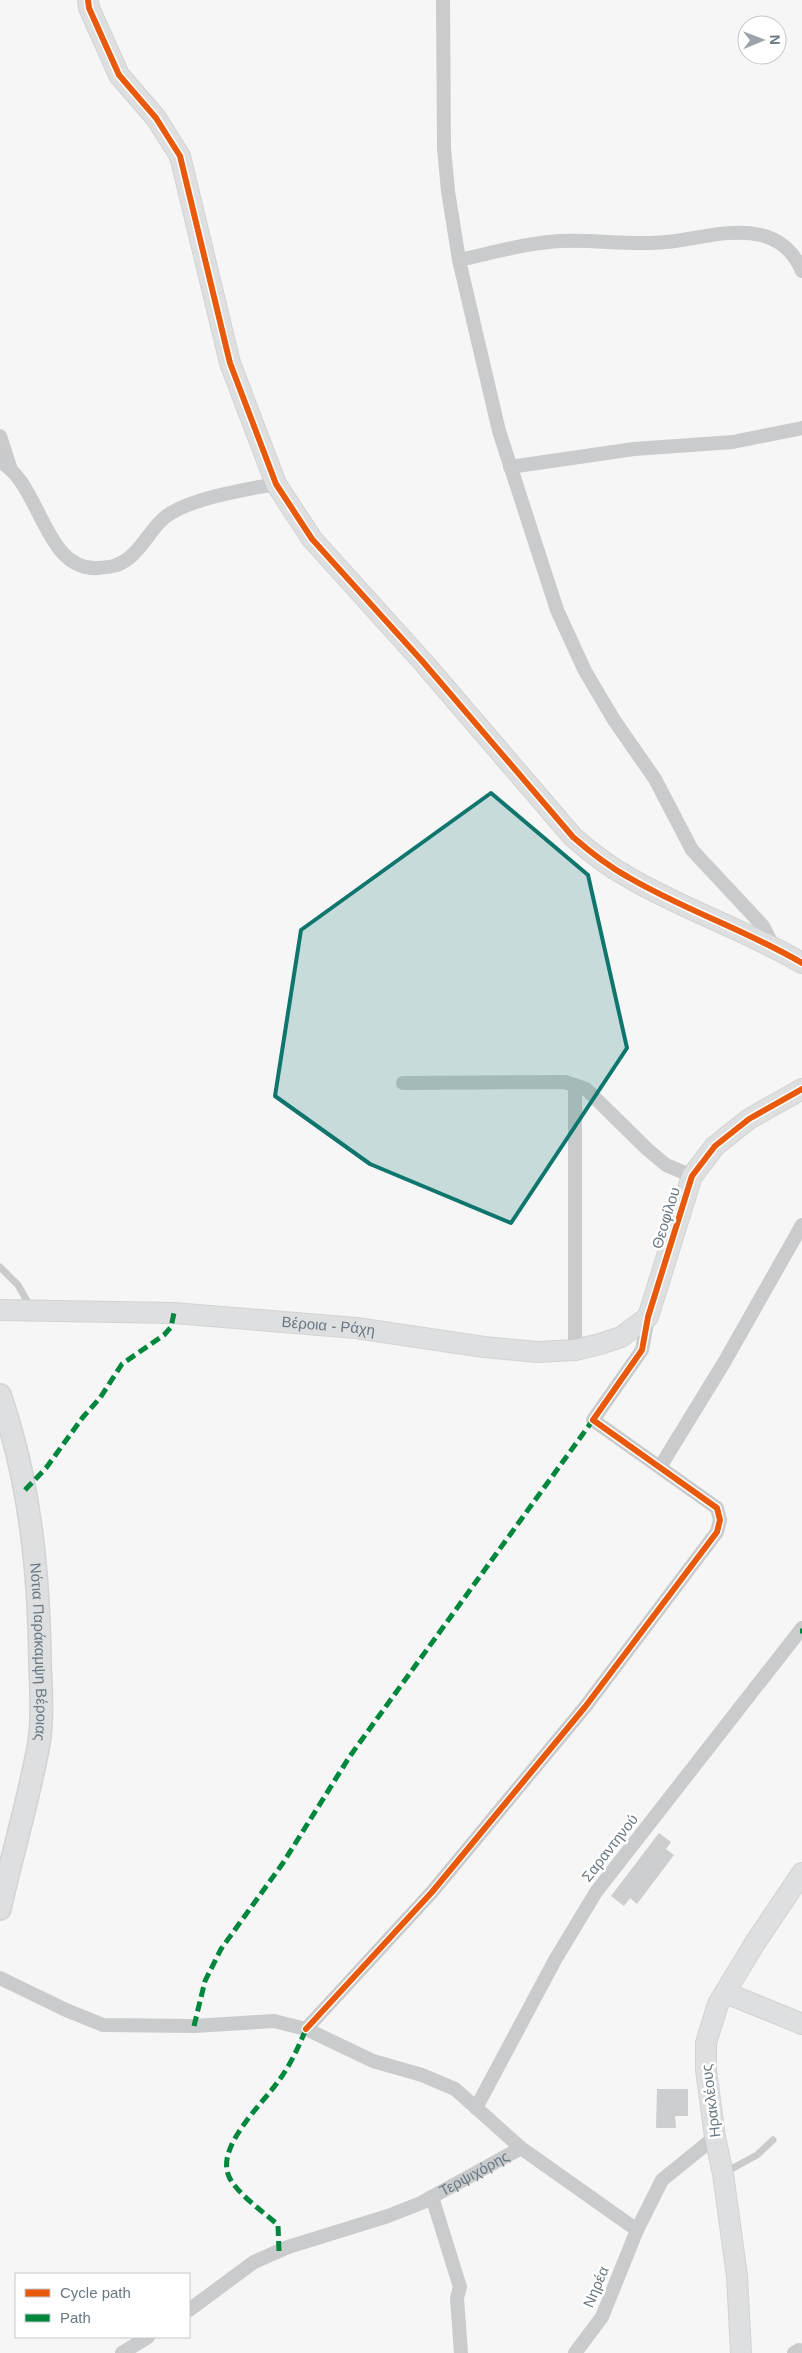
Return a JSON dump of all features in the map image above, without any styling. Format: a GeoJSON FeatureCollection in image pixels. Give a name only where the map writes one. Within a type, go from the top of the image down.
{"type":"FeatureCollection","features":[{"type":"Feature","properties":{"kind":"main road","name":"Νότια Παράκαμψη Βέροιας"},"geometry":{"type":"LineString","coordinates":[[0,1395],[13,1434],[32,1531],[37,1581],[41,1678],[39,1742],[0,1910]]}},
{"type":"Feature","properties":{"kind":"street"},"geometry":{"type":"LineString","coordinates":[[88,0],[89,8],[119,75],[156,118],[180,156],[230,363],[276,484],[312,539],[424,662],[573,837],[599,859],[628,878],[773,946],[802,963]]}},
{"type":"Feature","properties":{"kind":"street"},"geometry":{"type":"LineString","coordinates":[[444,0],[444,148],[448,191],[459,260],[494,412],[510,467],[558,610],[585,671],[614,720],[655,779],[692,850],[763,926],[773,946]]}},
{"type":"Feature","properties":{"kind":"street"},"geometry":{"type":"LineString","coordinates":[[459,260],[557,242],[649,243],[711,235],[749,233],[762,235],[789,249],[802,271]]}},
{"type":"Feature","properties":{"kind":"street"},"geometry":{"type":"LineString","coordinates":[[510,467],[634,449],[733,442],[802,428]]}},
{"type":"Feature","properties":{"kind":"street"},"geometry":{"type":"LineString","coordinates":[[0,436],[5,465],[22,484],[60,552],[78,565],[94,568],[116,566],[131,557],[165,517],[188,506],[222,494],[276,484]]}},
{"type":"Feature","properties":{"kind":"street"},"geometry":{"type":"LineString","coordinates":[[403,1083],[565,1082],[586,1089],[647,1150],[666,1165],[692,1176]]}},
{"type":"Feature","properties":{"kind":"street"},"geometry":{"type":"LineString","coordinates":[[574,1085],[576,1350]]}},
{"type":"Feature","properties":{"kind":"street","name":"Θεοφίλου"},"geometry":{"type":"LineString","coordinates":[[648,1317],[692,1176],[715,1146],[749,1119],[802,1089]]}},
{"type":"Feature","properties":{"kind":"street"},"geometry":{"type":"LineString","coordinates":[[660,1467],[725,1361],[802,1225]]}},
{"type":"Feature","properties":{"kind":"street","name":"Βέροια - Ράχη"},"geometry":{"type":"LineString","coordinates":[[5,1310],[174,1312],[356,1328],[484,1347],[537,1352],[576,1350],[600,1344],[621,1337],[648,1317]]}},
{"type":"Feature","properties":{"kind":"street"},"geometry":{"type":"LineString","coordinates":[[306,2029],[432,1892],[579,1715],[717,1532],[720,1520],[717,1508],[593,1420],[642,1350],[648,1317]]}},
{"type":"Feature","properties":{"kind":"street","name":"Σαραντηνού"},"geometry":{"type":"LineString","coordinates":[[476,2108],[555,1960],[596,1892],[802,1628]]}},
{"type":"Feature","properties":{"kind":"street","name":"Ηρακλέους"},"geometry":{"type":"LineString","coordinates":[[740,2353],[737,2276],[706,2070],[706,2043],[718,2004],[755,1942],[802,1873]]}},
{"type":"Feature","properties":{"kind":"street"},"geometry":{"type":"LineString","coordinates":[[0,1978],[66,2010],[103,2025],[194,2026],[274,2022],[306,2029],[374,2061],[422,2075],[454,2089],[521,2148]]}},
{"type":"Feature","properties":{"kind":"street"},"geometry":{"type":"LineString","coordinates":[[726,1993],[802,2024]]}},
{"type":"Feature","properties":{"kind":"street"},"geometry":{"type":"LineString","coordinates":[[637,2230],[662,2180],[715,2137]]}},
{"type":"Feature","properties":{"kind":"street","name":"Τερψιχόρης"},"geometry":{"type":"LineString","coordinates":[[190,2309],[254,2262],[288,2247],[388,2216],[432,2197],[521,2148],[637,2230]]}},
{"type":"Feature","properties":{"kind":"street"},"geometry":{"type":"LineString","coordinates":[[432,2197],[460,2287],[457,2298],[461,2353]]}},
{"type":"Feature","properties":{"kind":"street","name":"Νηρέα"},"geometry":{"type":"LineString","coordinates":[[576,2353],[602,2317],[637,2230]]}},
{"type":"Feature","properties":{"kind":"street"},"geometry":{"type":"LineString","coordinates":[[122,2353],[146,2338]]}},
{"type":"Feature","properties":{"kind":"street"},"geometry":{"type":"LineString","coordinates":[[794,2353],[799,2350],[802,2351]]}},
{"type":"Feature","properties":{"kind":"lane"},"geometry":{"type":"LineString","coordinates":[[0,1267],[18,1285],[32,1311]]}},
{"type":"Feature","properties":{"kind":"lane"},"geometry":{"type":"LineString","coordinates":[[723,2174],[757,2155],[773,2140]]}},
{"type":"Feature","properties":{"kind":"highlighted area"},"geometry":{"type":"Polygon","coordinates":[[[491,793],[588,875],[627,1048],[511,1223],[370,1164],[275,1096],[301,930],[491,793]]]}},
{"type":"Feature","properties":{"kind":"building"},"geometry":{"type":"Polygon","coordinates":[[[659,1833],[671,1842],[666,1849],[674,1855],[637,1904],[630,1898],[624,1906],[611,1896],[659,1833]]]}},
{"type":"Feature","properties":{"kind":"building"},"geometry":{"type":"Polygon","coordinates":[[[657,2089],[688,2089],[688,2116],[675,2116],[676,2128],[656,2128],[657,2089]]]}},
{"type":"Feature","properties":{"kind":"marked path"},"geometry":{"type":"LineString","coordinates":[[25,1490],[46,1468],[83,1417],[100,1398],[122,1364],[164,1335],[171,1327],[174,1313]]}},
{"type":"Feature","properties":{"kind":"marked path"},"geometry":{"type":"LineString","coordinates":[[194,2026],[205,1981],[221,1949],[283,1863],[350,1756],[593,1420]]}},
{"type":"Feature","properties":{"kind":"marked path"},"geometry":{"type":"LineString","coordinates":[[279,2251],[278,2225],[250,2201],[231,2181],[227,2163],[229,2150],[235,2138],[286,2070],[306,2029]]}},
{"type":"Feature","properties":{"kind":"cycle path"},"geometry":{"type":"LineString","coordinates":[[88,0],[89,8],[119,75],[156,118],[180,156],[230,363],[276,484],[312,539],[423,662],[579,843],[613,868],[649,889],[759,940],[802,963]]}},
{"type":"Feature","properties":{"kind":"cycle path"},"geometry":{"type":"LineString","coordinates":[[306,2029],[432,1892],[585,1707],[717,1532],[720,1520],[717,1508],[593,1420],[642,1350],[648,1317],[692,1176],[715,1146],[749,1119],[802,1089]]}}]}
